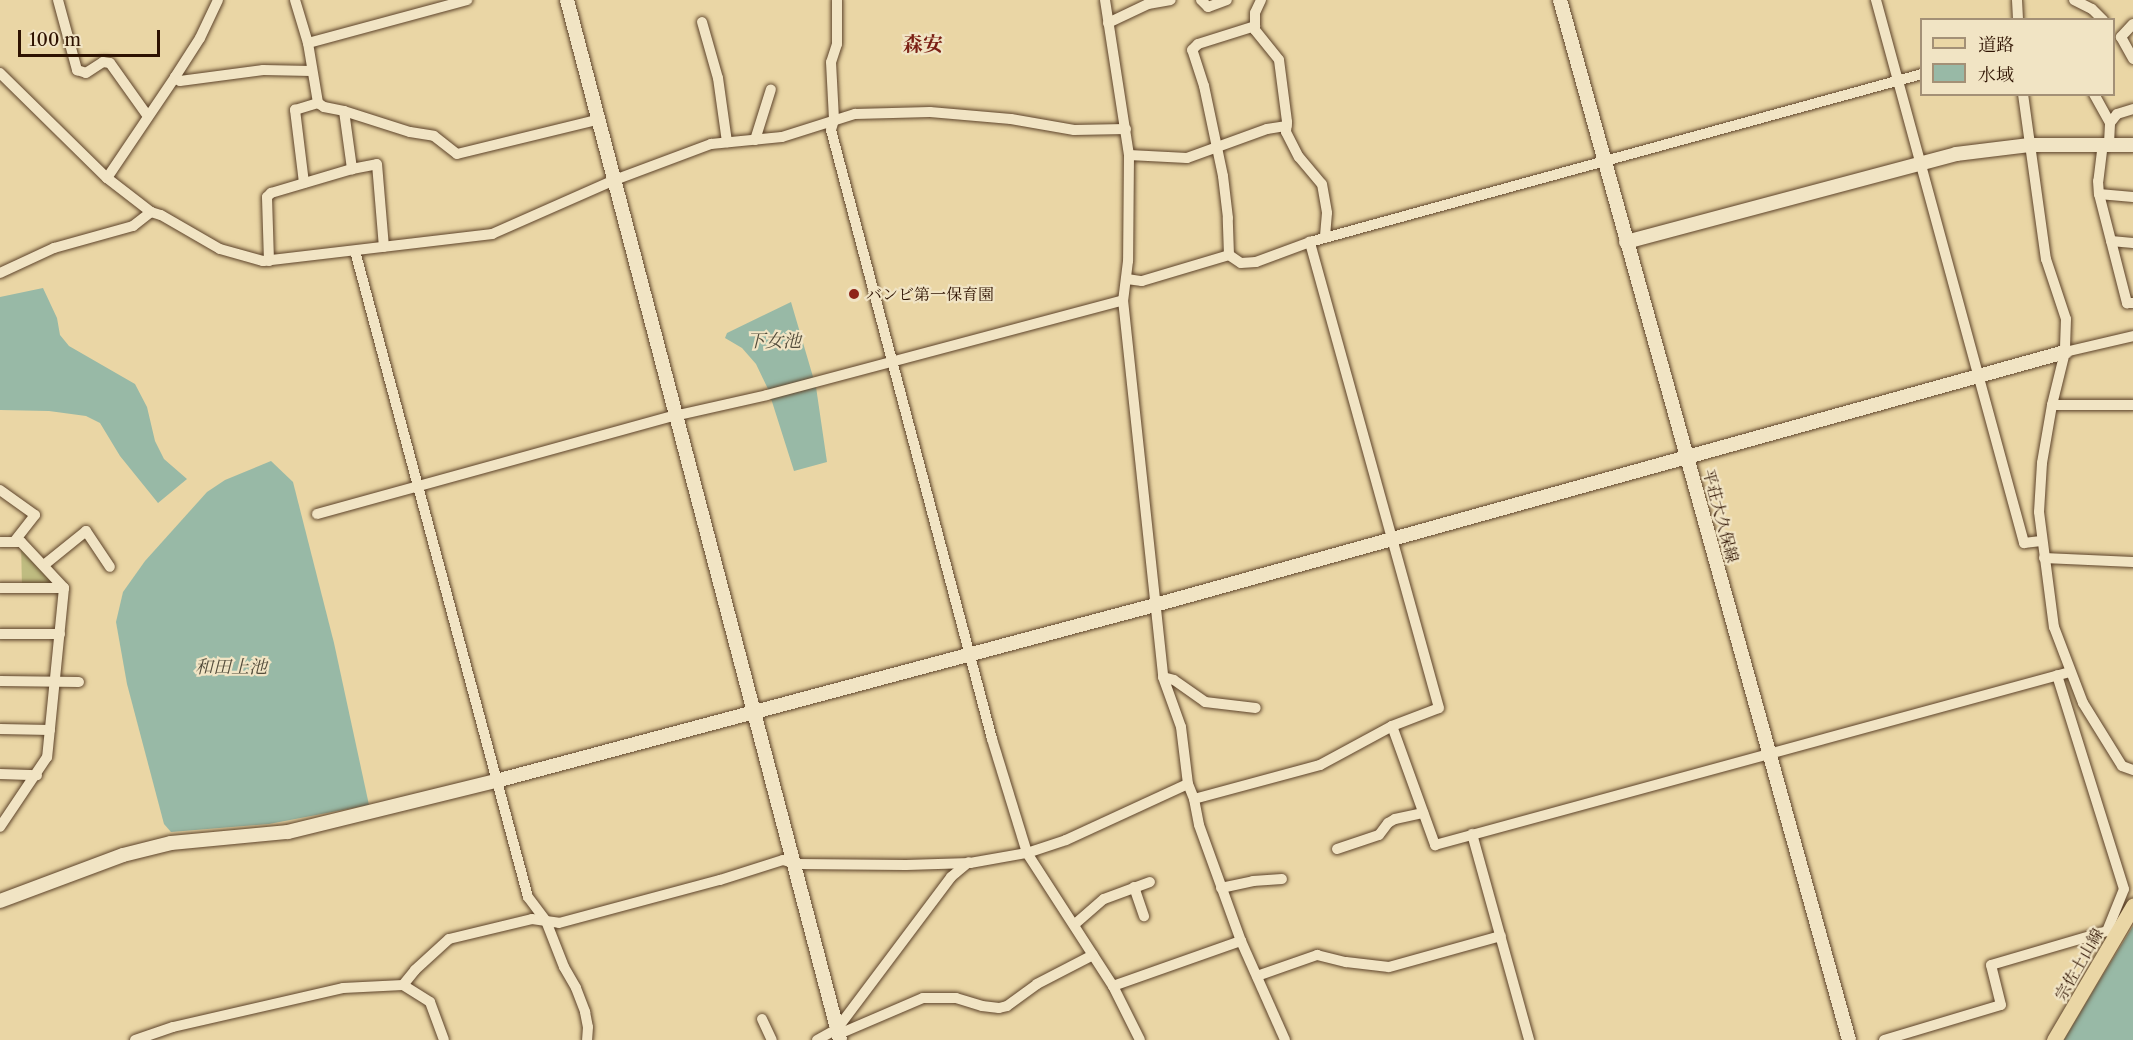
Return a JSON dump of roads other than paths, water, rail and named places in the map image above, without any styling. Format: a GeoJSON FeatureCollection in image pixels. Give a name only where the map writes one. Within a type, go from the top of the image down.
{"type":"FeatureCollection","features":[{"type":"Feature","properties":{"kind":"main road","name":"宗佐土山線"},"geometry":{"type":"LineString","coordinates":[[2054,1040],[2133,906]]}},
{"type":"Feature","properties":{"kind":"street"},"geometry":{"type":"LineString","coordinates":[[58,0],[77,70],[86,73],[103,62],[110,63],[147,115]]}},
{"type":"Feature","properties":{"kind":"street"},"geometry":{"type":"LineString","coordinates":[[107,178],[200,38],[218,0]]}},
{"type":"Feature","properties":{"kind":"street"},"geometry":{"type":"LineString","coordinates":[[295,0],[308,43],[318,103],[324,107],[410,132],[434,136],[457,154],[597,120]]}},
{"type":"Feature","properties":{"kind":"street"},"geometry":{"type":"LineString","coordinates":[[308,43],[467,0]]}},
{"type":"Feature","properties":{"kind":"street"},"geometry":{"type":"LineString","coordinates":[[567,0],[612,182],[668,382],[675,416],[796,864],[839,1034]]}},
{"type":"Feature","properties":{"kind":"street"},"geometry":{"type":"LineString","coordinates":[[837,0],[837,44],[831,62],[834,120],[831,130],[992,739],[1027,852],[1113,986],[1140,1040]]}},
{"type":"Feature","properties":{"kind":"street"},"geometry":{"type":"LineString","coordinates":[[1105,0],[1130,155],[1126,279],[1123,300],[1163,677],[1181,728],[1188,784],[1194,799],[1199,825],[1241,940],[1285,1040]]}},
{"type":"Feature","properties":{"kind":"street"},"geometry":{"type":"LineString","coordinates":[[1108,23],[1148,4],[1171,0]]}},
{"type":"Feature","properties":{"kind":"street"},"geometry":{"type":"LineString","coordinates":[[1202,0],[1208,7],[1227,0]]}},
{"type":"Feature","properties":{"kind":"street"},"geometry":{"type":"LineString","coordinates":[[1262,0],[1255,13],[1255,26],[1265,46],[1279,60],[1286,132],[1299,156],[1322,184],[1327,213],[1325,238]]}},
{"type":"Feature","properties":{"kind":"street","name":"平荘大久保線"},"geometry":{"type":"LineString","coordinates":[[1560,0],[1849,1040]]}},
{"type":"Feature","properties":{"kind":"street"},"geometry":{"type":"LineString","coordinates":[[1876,0],[2024,543],[2041,541]]}},
{"type":"Feature","properties":{"kind":"street"},"geometry":{"type":"LineString","coordinates":[[2017,0],[2018,18]]}},
{"type":"Feature","properties":{"kind":"street"},"geometry":{"type":"LineString","coordinates":[[2074,0],[2092,9],[2101,18]]}},
{"type":"Feature","properties":{"kind":"street"},"geometry":{"type":"LineString","coordinates":[[702,22],[718,78],[727,142]]}},
{"type":"Feature","properties":{"kind":"street"},"geometry":{"type":"LineString","coordinates":[[2133,24],[2117,33],[2133,59]]}},
{"type":"Feature","properties":{"kind":"street"},"geometry":{"type":"LineString","coordinates":[[1229,255],[1228,218],[1216,146],[1204,86],[1192,50],[1198,44],[1255,26]]}},
{"type":"Feature","properties":{"kind":"street"},"geometry":{"type":"LineString","coordinates":[[175,78],[180,81],[263,70],[311,71]]}},
{"type":"Feature","properties":{"kind":"street"},"geometry":{"type":"LineString","coordinates":[[0,72],[107,178],[151,212],[162,215],[220,249],[269,261],[492,234],[612,182],[711,144],[782,136],[855,114],[930,112],[1011,119],[1074,130],[1126,129]]}},
{"type":"Feature","properties":{"kind":"street"},"geometry":{"type":"LineString","coordinates":[[1229,255],[1241,263],[1256,261],[1310,242],[1920,74]]}},
{"type":"Feature","properties":{"kind":"street"},"geometry":{"type":"LineString","coordinates":[[755,140],[771,89]]}},
{"type":"Feature","properties":{"kind":"street"},"geometry":{"type":"LineString","coordinates":[[2023,96],[2046,259],[2066,319],[2065,352],[2052,405],[2042,463],[2039,512],[2054,627],[2083,703],[2122,766],[2133,770]]}},
{"type":"Feature","properties":{"kind":"street"},"geometry":{"type":"LineString","coordinates":[[2095,96],[2110,123]]}},
{"type":"Feature","properties":{"kind":"street"},"geometry":{"type":"LineString","coordinates":[[304,183],[295,110],[318,103]]}},
{"type":"Feature","properties":{"kind":"street"},"geometry":{"type":"LineString","coordinates":[[2133,109],[2117,114],[2110,123],[2098,181],[2099,194],[2127,303],[2133,303]]}},
{"type":"Feature","properties":{"kind":"street"},"geometry":{"type":"LineString","coordinates":[[344,111],[352,169]]}},
{"type":"Feature","properties":{"kind":"street"},"geometry":{"type":"LineString","coordinates":[[1130,155],[1187,158],[1267,129],[1287,126]]}},
{"type":"Feature","properties":{"kind":"street"},"geometry":{"type":"LineString","coordinates":[[1626,242],[1922,162],[2029,145],[2106,143],[2133,145]]}},
{"type":"Feature","properties":{"kind":"street"},"geometry":{"type":"LineString","coordinates":[[269,261],[267,197],[304,183],[376,164],[384,247]]}},
{"type":"Feature","properties":{"kind":"street"},"geometry":{"type":"LineString","coordinates":[[2099,194],[2133,197]]}},
{"type":"Feature","properties":{"kind":"street"},"geometry":{"type":"LineString","coordinates":[[0,273],[54,248],[133,226],[151,212]]}},
{"type":"Feature","properties":{"kind":"street"},"geometry":{"type":"LineString","coordinates":[[2111,241],[2133,243]]}},
{"type":"Feature","properties":{"kind":"street"},"geometry":{"type":"LineString","coordinates":[[1194,799],[1320,765],[1392,726],[1439,708],[1310,242]]}},
{"type":"Feature","properties":{"kind":"street"},"geometry":{"type":"LineString","coordinates":[[355,251],[528,897],[546,921],[585,1012],[588,1027],[587,1040]]}},
{"type":"Feature","properties":{"kind":"street"},"geometry":{"type":"LineString","coordinates":[[1126,279],[1142,281],[1229,255]]}},
{"type":"Feature","properties":{"kind":"street"},"geometry":{"type":"LineString","coordinates":[[317,514],[419,488],[675,416],[767,395],[1123,300]]}},
{"type":"Feature","properties":{"kind":"street"},"geometry":{"type":"LineString","coordinates":[[0,901],[123,855],[171,843],[288,832],[496,781],[1155,605],[2065,352],[2133,336]]}},
{"type":"Feature","properties":{"kind":"street"},"geometry":{"type":"LineString","coordinates":[[2052,405],[2133,405]]}},
{"type":"Feature","properties":{"kind":"street"},"geometry":{"type":"LineString","coordinates":[[0,490],[34,515],[14,542]]}},
{"type":"Feature","properties":{"kind":"street"},"geometry":{"type":"LineString","coordinates":[[44,565],[86,531],[110,567]]}},
{"type":"Feature","properties":{"kind":"street"},"geometry":{"type":"LineString","coordinates":[[0,542],[21,542],[64,588],[47,757],[37,775],[2,823]]}},
{"type":"Feature","properties":{"kind":"street"},"geometry":{"type":"LineString","coordinates":[[2044,558],[2133,562]]}},
{"type":"Feature","properties":{"kind":"street"},"geometry":{"type":"LineString","coordinates":[[0,588],[64,588]]}},
{"type":"Feature","properties":{"kind":"street"},"geometry":{"type":"LineString","coordinates":[[0,634],[60,634]]}},
{"type":"Feature","properties":{"kind":"street"},"geometry":{"type":"LineString","coordinates":[[1392,726],[1435,845],[2070,672]]}},
{"type":"Feature","properties":{"kind":"street"},"geometry":{"type":"LineString","coordinates":[[1884,1040],[2001,1005],[1991,966],[2107,931],[2124,889],[2057,675]]}},
{"type":"Feature","properties":{"kind":"street"},"geometry":{"type":"LineString","coordinates":[[1163,677],[1174,680],[1205,702],[1256,708]]}},
{"type":"Feature","properties":{"kind":"street"},"geometry":{"type":"LineString","coordinates":[[0,681],[79,682]]}},
{"type":"Feature","properties":{"kind":"street"},"geometry":{"type":"LineString","coordinates":[[0,729],[50,730]]}},
{"type":"Feature","properties":{"kind":"street"},"geometry":{"type":"LineString","coordinates":[[0,774],[37,775]]}},
{"type":"Feature","properties":{"kind":"street"},"geometry":{"type":"LineString","coordinates":[[403,985],[415,970],[449,939],[532,920],[559,923],[783,860],[796,864],[896,865],[969,862],[1027,852],[1066,840],[1188,784]]}},
{"type":"Feature","properties":{"kind":"street"},"geometry":{"type":"LineString","coordinates":[[1337,849],[1378,835],[1388,823],[1395,819],[1423,813]]}},
{"type":"Feature","properties":{"kind":"street"},"geometry":{"type":"LineString","coordinates":[[1472,834],[1529,1040]]}},
{"type":"Feature","properties":{"kind":"street"},"geometry":{"type":"LineString","coordinates":[[839,1034],[951,877],[969,862]]}},
{"type":"Feature","properties":{"kind":"street"},"geometry":{"type":"LineString","coordinates":[[1221,888],[1252,881],[1282,879]]}},
{"type":"Feature","properties":{"kind":"street"},"geometry":{"type":"LineString","coordinates":[[1075,924],[1104,898],[1150,882]]}},
{"type":"Feature","properties":{"kind":"street"},"geometry":{"type":"LineString","coordinates":[[1134,887],[1144,916]]}},
{"type":"Feature","properties":{"kind":"street"},"geometry":{"type":"LineString","coordinates":[[1257,976],[1317,955],[1346,962],[1389,967],[1501,936]]}},
{"type":"Feature","properties":{"kind":"street"},"geometry":{"type":"LineString","coordinates":[[1113,986],[1241,940]]}},
{"type":"Feature","properties":{"kind":"street"},"geometry":{"type":"LineString","coordinates":[[817,1040],[839,1034],[923,998],[956,998],[999,1008],[1007,1006],[1037,984],[1094,955]]}},
{"type":"Feature","properties":{"kind":"street"},"geometry":{"type":"LineString","coordinates":[[135,1040],[173,1027],[343,988],[403,985],[430,1002],[444,1040]]}},
{"type":"Feature","properties":{"kind":"street"},"geometry":{"type":"LineString","coordinates":[[762,1019],[772,1040]]}},
{"type":"Feature","properties":{"kind":"water"},"geometry":{"type":"Polygon","coordinates":[[[43,288],[57,318],[60,335],[69,346],[135,384],[147,407],[155,441],[164,459],[187,479],[158,503],[120,456],[100,423],[86,416],[49,411],[0,410],[0,297],[43,288]]]}},
{"type":"Feature","properties":{"kind":"water","name":"下女池"},"geometry":{"type":"Polygon","coordinates":[[[791,302],[816,387],[827,462],[794,471],[768,389],[756,364],[742,348],[725,338],[727,333],[791,302]]]}},
{"type":"Feature","properties":{"kind":"water","name":"和田上池"},"geometry":{"type":"Polygon","coordinates":[[[271,461],[293,482],[334,643],[369,805],[269,824],[171,832],[164,824],[127,684],[116,622],[123,592],[145,561],[207,492],[225,480],[271,461]]]}},
{"type":"Feature","properties":{"kind":"water"},"geometry":{"type":"Polygon","coordinates":[[[2133,926],[2133,1040],[2064,1040],[2101,978],[2133,926]]]}},
{"type":"Feature","properties":{"kind":"place","name":"バンビ第一保育園"},"geometry":{"type":"Point","coordinates":[854,294]}},
{"type":"Feature","properties":{"kind":"district","name":"森安"},"geometry":{"type":"Point","coordinates":[923,44]}}]}
